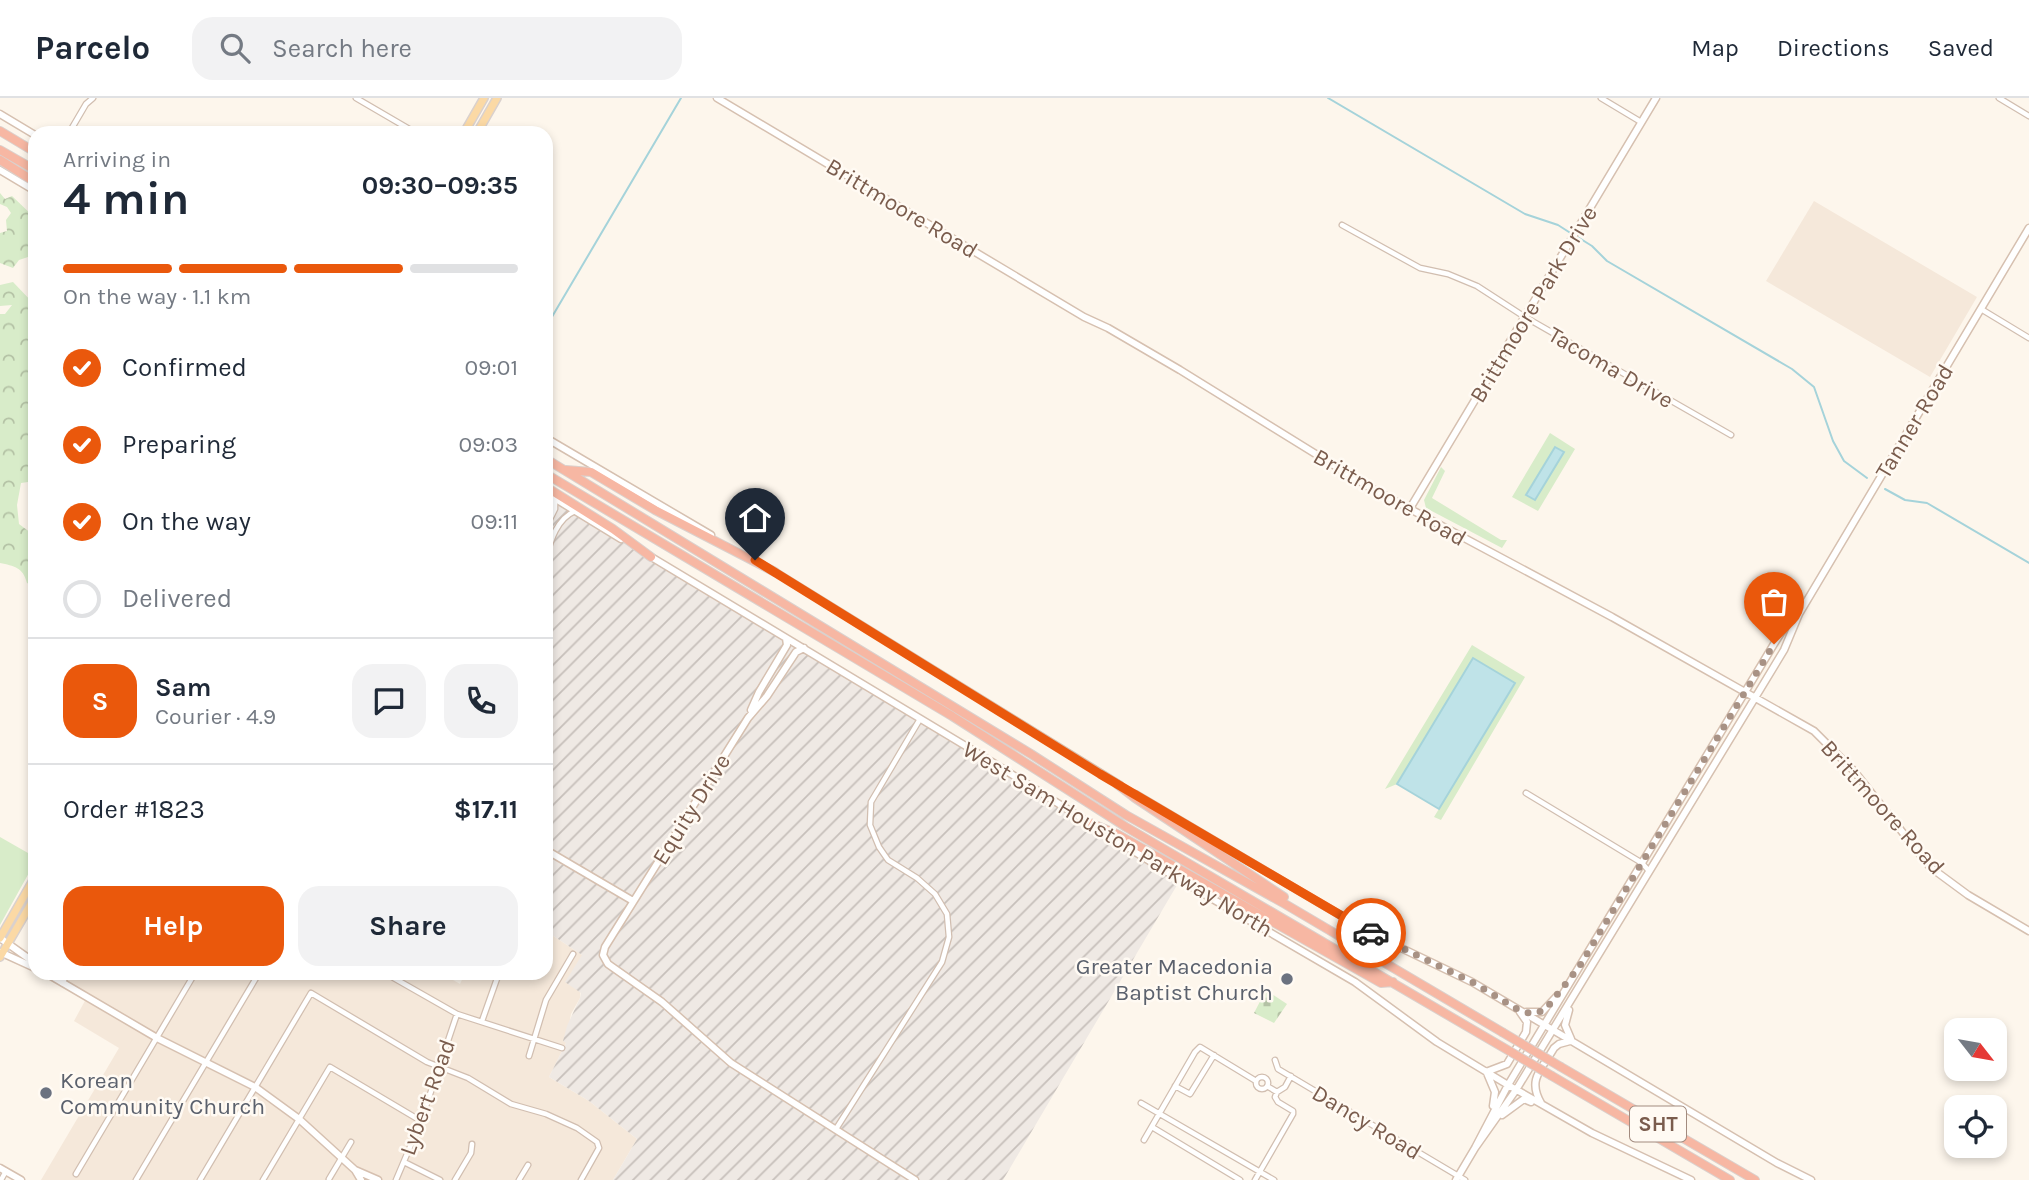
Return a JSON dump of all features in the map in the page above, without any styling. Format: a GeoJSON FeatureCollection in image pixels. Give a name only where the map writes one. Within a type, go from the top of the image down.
{"type":"FeatureCollection","features":[{"type":"Feature","properties":{"kind":"highway"},"geometry":{"type":"LineString","coordinates":[[0,130],[28,145]]}},
{"type":"Feature","properties":{"kind":"highway"},"geometry":{"type":"LineString","coordinates":[[0,149],[28,166]]}},
{"type":"Feature","properties":{"kind":"highway"},"geometry":{"type":"LineString","coordinates":[[0,160],[28,178]]}},
{"type":"Feature","properties":{"kind":"highway","name":"SHT"},"geometry":{"type":"LineString","coordinates":[[553,464],[1031,754],[1126,815],[1286,904],[1755,1180]]}},
{"type":"Feature","properties":{"kind":"highway"},"geometry":{"type":"LineString","coordinates":[[563,470],[591,472],[655,510],[775,572]]}},
{"type":"Feature","properties":{"kind":"highway","name":"SHT"},"geometry":{"type":"LineString","coordinates":[[553,478],[952,716],[1126,827],[1727,1179]]}},
{"type":"Feature","properties":{"kind":"highway"},"geometry":{"type":"LineString","coordinates":[[553,491],[613,529],[651,557]]}},
{"type":"Feature","properties":{"kind":"highway"},"geometry":{"type":"LineString","coordinates":[[1117,784],[1285,898],[1286,904]]}},
{"type":"Feature","properties":{"kind":"highway"},"geometry":{"type":"LineString","coordinates":[[1088,822],[1117,834],[1381,983],[1392,982]]}},
{"type":"Feature","properties":{"kind":"main road"},"geometry":{"type":"LineString","coordinates":[[468,126],[484,98]]}},
{"type":"Feature","properties":{"kind":"main road"},"geometry":{"type":"LineString","coordinates":[[481,126],[497,98]]}},
{"type":"Feature","properties":{"kind":"main road","name":"Brittmoore Road"},"geometry":{"type":"LineString","coordinates":[[717,98],[1084,317],[1119,334],[1409,510],[1612,617],[1814,731],[1854,771],[1930,867],[1968,895],[2029,931]]}},
{"type":"Feature","properties":{"kind":"main road","name":"Brittmoore Park Drive"},"geometry":{"type":"LineString","coordinates":[[1409,510],[1656,98]]}},
{"type":"Feature","properties":{"kind":"main road"},"geometry":{"type":"LineString","coordinates":[[0,114],[28,131]]}},
{"type":"Feature","properties":{"kind":"main road"},"geometry":{"type":"LineString","coordinates":[[0,170],[28,187]]}},
{"type":"Feature","properties":{"kind":"main road","name":"Tanner Road"},"geometry":{"type":"LineString","coordinates":[[1490,1123],[1516,1090],[1784,650],[1799,614],[2029,228]]}},
{"type":"Feature","properties":{"kind":"main road","name":"West Sam Houston Parkway North"},"geometry":{"type":"LineString","coordinates":[[553,442],[775,572],[1117,784],[1374,935],[1463,978],[1777,1163],[1811,1180]]}},
{"type":"Feature","properties":{"kind":"main road","name":"West Sam Houston Parkway North"},"geometry":{"type":"LineString","coordinates":[[555,499],[804,648],[1180,880],[1355,982],[1437,1042],[1516,1090],[1605,1140],[1691,1180]]}},
{"type":"Feature","properties":{"kind":"main road","name":"Tanner Road"},"geometry":{"type":"LineString","coordinates":[[1459,1179],[1508,1085],[1544,1025],[1784,628],[1799,614]]}},
{"type":"Feature","properties":{"kind":"main road","name":"Equity Drive"},"geometry":{"type":"LineString","coordinates":[[748,718],[759,692],[786,645],[786,638]]}},
{"type":"Feature","properties":{"kind":"main road","name":"Equity Drive"},"geometry":{"type":"LineString","coordinates":[[804,648],[796,652],[748,718],[605,947],[604,959],[662,1002],[731,1063],[836,1129]]}},
{"type":"Feature","properties":{"kind":"main road"},"geometry":{"type":"LineString","coordinates":[[553,854],[634,901]]}},
{"type":"Feature","properties":{"kind":"main road"},"geometry":{"type":"LineString","coordinates":[[28,889],[0,938],[28,958]]}},
{"type":"Feature","properties":{"kind":"main road"},"geometry":{"type":"LineString","coordinates":[[28,909],[1,954],[28,965]]}},
{"type":"Feature","properties":{"kind":"main road"},"geometry":{"type":"LineString","coordinates":[[1519,1010],[1532,1014],[1545,1010],[1579,967]]}},
{"type":"Feature","properties":{"kind":"main road"},"geometry":{"type":"LineString","coordinates":[[57,980],[157,1038],[255,1087],[299,1119],[355,1170],[378,1180]]}},
{"type":"Feature","properties":{"kind":"main road"},"geometry":{"type":"LineString","coordinates":[[1543,1106],[1535,1092],[1535,1080],[1554,1048],[1572,1040],[1565,1026],[1566,1014],[1574,1003],[1578,989]]}},
{"type":"Feature","properties":{"kind":"main road"},"geometry":{"type":"LineString","coordinates":[[1490,1123],[1495,1092],[1486,1072],[1507,1065],[1526,1032],[1527,1022],[1519,1010]]}},
{"type":"Feature","properties":{"kind":"main road"},"geometry":{"type":"LineString","coordinates":[[1490,1123],[1524,1099],[1543,1106]]}},
{"type":"Feature","properties":{"kind":"main road"},"geometry":{"type":"LineString","coordinates":[[836,1129],[915,1180]]}},
{"type":"Feature","properties":{"kind":"main road"},"geometry":{"type":"LineString","coordinates":[[3,1170],[21,1180]]}},
{"type":"Feature","properties":{"kind":"main road"},"geometry":{"type":"LineString","coordinates":[[355,1170],[361,1180]]}},
{"type":"Feature","properties":{"kind":"street"},"geometry":{"type":"LineString","coordinates":[[73,126],[86,104],[93,98]]}},
{"type":"Feature","properties":{"kind":"street"},"geometry":{"type":"LineString","coordinates":[[356,98],[404,126]]}},
{"type":"Feature","properties":{"kind":"street"},"geometry":{"type":"LineString","coordinates":[[1601,98],[1642,122]]}},
{"type":"Feature","properties":{"kind":"street"},"geometry":{"type":"LineString","coordinates":[[1998,98],[2029,116]]}},
{"type":"Feature","properties":{"kind":"street","name":"Tacoma Drive"},"geometry":{"type":"LineString","coordinates":[[1342,225],[1420,268],[1466,281],[1731,435]]}},
{"type":"Feature","properties":{"kind":"street"},"geometry":{"type":"LineString","coordinates":[[1980,309],[2029,338]]}},
{"type":"Feature","properties":{"kind":"street"},"geometry":{"type":"LineString","coordinates":[[553,513],[555,499]]}},
{"type":"Feature","properties":{"kind":"street"},"geometry":{"type":"LineString","coordinates":[[553,539],[565,515],[575,511]]}},
{"type":"Feature","properties":{"kind":"street"},"geometry":{"type":"LineString","coordinates":[[836,1129],[942,962],[949,937],[947,914],[935,894],[917,878],[888,860],[870,825],[871,802],[920,719]]}},
{"type":"Feature","properties":{"kind":"street"},"geometry":{"type":"LineString","coordinates":[[1526,793],[1642,863],[1650,872]]}},
{"type":"Feature","properties":{"kind":"street"},"geometry":{"type":"LineString","coordinates":[[529,1056],[546,1000],[573,954]]}},
{"type":"Feature","properties":{"kind":"street"},"geometry":{"type":"LineString","coordinates":[[76,1174],[191,980]]}},
{"type":"Feature","properties":{"kind":"street"},"geometry":{"type":"LineString","coordinates":[[136,1180],[256,980]]}},
{"type":"Feature","properties":{"kind":"street"},"geometry":{"type":"LineString","coordinates":[[397,980],[457,1014],[562,1048]]}},
{"type":"Feature","properties":{"kind":"street"},"geometry":{"type":"LineString","coordinates":[[482,1021],[497,980]]}},
{"type":"Feature","properties":{"kind":"street"},"geometry":{"type":"LineString","coordinates":[[200,1180],[311,993],[427,1062],[468,1078],[512,1104],[562,1120],[590,1136],[599,1148],[581,1180]]}},
{"type":"Feature","properties":{"kind":"street","name":"Lybert Road"},"geometry":{"type":"LineString","coordinates":[[396,1180],[421,1121],[457,1014]]}},
{"type":"Feature","properties":{"kind":"street"},"geometry":{"type":"LineString","coordinates":[[1144,1140],[1200,1047],[1256,1081],[1258,1088],[1264,1089],[1267,1086],[1277,1093]]}},
{"type":"Feature","properties":{"kind":"street"},"geometry":{"type":"LineString","coordinates":[[1175,1086],[1190,1094],[1214,1055]]}},
{"type":"Feature","properties":{"kind":"street","name":"Dancy Road"},"geometry":{"type":"LineString","coordinates":[[1275,1060],[1278,1069],[1459,1179]]}},
{"type":"Feature","properties":{"kind":"street"},"geometry":{"type":"LineString","coordinates":[[263,1180],[330,1067],[421,1121]]}},
{"type":"Feature","properties":{"kind":"street"},"geometry":{"type":"LineString","coordinates":[[1255,1180],[1293,1114],[1293,1111],[1278,1102],[1275,1097],[1291,1076]]}},
{"type":"Feature","properties":{"kind":"street"},"geometry":{"type":"LineString","coordinates":[[1141,1103],[1274,1180]]}},
{"type":"Feature","properties":{"kind":"street"},"geometry":{"type":"LineString","coordinates":[[1152,1127],[1240,1180]]}},
{"type":"Feature","properties":{"kind":"street"},"geometry":{"type":"LineString","coordinates":[[329,1180],[351,1142]]}},
{"type":"Feature","properties":{"kind":"street"},"geometry":{"type":"LineString","coordinates":[[455,1180],[471,1153],[472,1144]]}},
{"type":"Feature","properties":{"kind":"street"},"geometry":{"type":"LineString","coordinates":[[404,1162],[440,1180]]}},
{"type":"Feature","properties":{"kind":"street"},"geometry":{"type":"LineString","coordinates":[[519,1180],[528,1165]]}},
{"type":"Feature","properties":{"kind":"street"},"geometry":{"type":"LineString","coordinates":[[1,1180],[3,1170]]}},
{"type":"Feature","properties":{"kind":"shaded area"},"geometry":{"type":"Polygon","coordinates":[[[1814,201],[1977,297],[1930,377],[1766,281],[1814,201]]]}},
{"type":"Feature","properties":{"kind":"shaded area"},"geometry":{"type":"Polygon","coordinates":[[[553,497],[1180,880],[1003,1180],[613,1180],[637,1139],[589,1101],[549,1077],[566,1043],[563,1041],[567,1026],[581,993],[565,982],[582,955],[553,936],[553,497]]]}},
{"type":"Feature","properties":{"kind":"shaded area"},"geometry":{"type":"Polygon","coordinates":[[[553,936],[582,955],[580,998],[571,1014],[566,1043],[549,1077],[589,1101],[637,1139],[613,1180],[41,1180],[119,1048],[74,1021],[87,997],[58,980],[453,980],[460,984],[462,980],[553,980],[553,936]]]}},
{"type":"Feature","properties":{"kind":"green space"},"geometry":{"type":"Polygon","coordinates":[[[0,193],[5,199],[12,196],[28,211],[28,257],[19,260],[13,268],[0,263],[0,233],[7,231],[6,220],[11,213],[7,207],[0,204],[0,193]]]}},
{"type":"Feature","properties":{"kind":"green space"},"geometry":{"type":"Polygon","coordinates":[[[13,282],[28,298],[28,482],[21,483],[17,505],[19,524],[28,531],[28,584],[17,568],[0,563],[0,314],[5,314],[12,305],[0,306],[0,285],[13,282]]]}},
{"type":"Feature","properties":{"kind":"green space"},"geometry":{"type":"Polygon","coordinates":[[[1550,433],[1575,449],[1538,511],[1512,497],[1550,433]]]}},
{"type":"Feature","properties":{"kind":"green space"},"geometry":{"type":"Polygon","coordinates":[[[1441,467],[1445,471],[1432,498],[1501,540],[1507,540],[1502,548],[1426,508],[1424,500],[1441,467]]]}},
{"type":"Feature","properties":{"kind":"green space"},"geometry":{"type":"Polygon","coordinates":[[[1472,645],[1525,677],[1441,820],[1434,817],[1515,684],[1473,658],[1397,784],[1385,789],[1472,645]]]}},
{"type":"Feature","properties":{"kind":"green space"},"geometry":{"type":"Polygon","coordinates":[[[0,837],[28,853],[28,875],[0,925],[0,837]]]}},
{"type":"Feature","properties":{"kind":"green space"},"geometry":{"type":"Polygon","coordinates":[[[1266,990],[1287,1004],[1274,1023],[1254,1013],[1266,990]]]}},
{"type":"Feature","properties":{"kind":"water"},"geometry":{"type":"Polygon","coordinates":[[[1555,447],[1564,452],[1535,500],[1526,495],[1555,447]]]}},
{"type":"Feature","properties":{"kind":"water"},"geometry":{"type":"Polygon","coordinates":[[[1473,658],[1515,683],[1439,809],[1397,784],[1473,658]]]}},
{"type":"Feature","properties":{"kind":"waterway"},"geometry":{"type":"LineString","coordinates":[[553,315],[681,98]]}},
{"type":"Feature","properties":{"kind":"waterway"},"geometry":{"type":"LineString","coordinates":[[1328,98],[1525,214],[1558,225],[1572,234]]}},
{"type":"Feature","properties":{"kind":"waterway"},"geometry":{"type":"LineString","coordinates":[[1576,236],[1592,246],[1607,261],[1792,369],[1814,387],[1833,441],[1844,461],[1867,478]]}},
{"type":"Feature","properties":{"kind":"waterway"},"geometry":{"type":"LineString","coordinates":[[1885,489],[1905,500],[1927,503],[2029,563]]}},
{"type":"Feature","properties":{"kind":"way so far"},"geometry":{"type":"LineString","coordinates":[[1371,933],[1472,982],[1519,1010],[1532,1014],[1545,1010],[1579,967],[1774,644]]}},
{"type":"Feature","properties":{"kind":"place","name":"Greater Macedonia Baptist Church"},"geometry":{"type":"Point","coordinates":[1287,979]}},
{"type":"Feature","properties":{"kind":"place","name":"Korean Community Church"},"geometry":{"type":"Point","coordinates":[46,1093]}},
{"type":"Feature","properties":{"kind":"route"},"geometry":{"type":"LineString","coordinates":[[755,560],[1100,774],[1371,933]]}}]}
